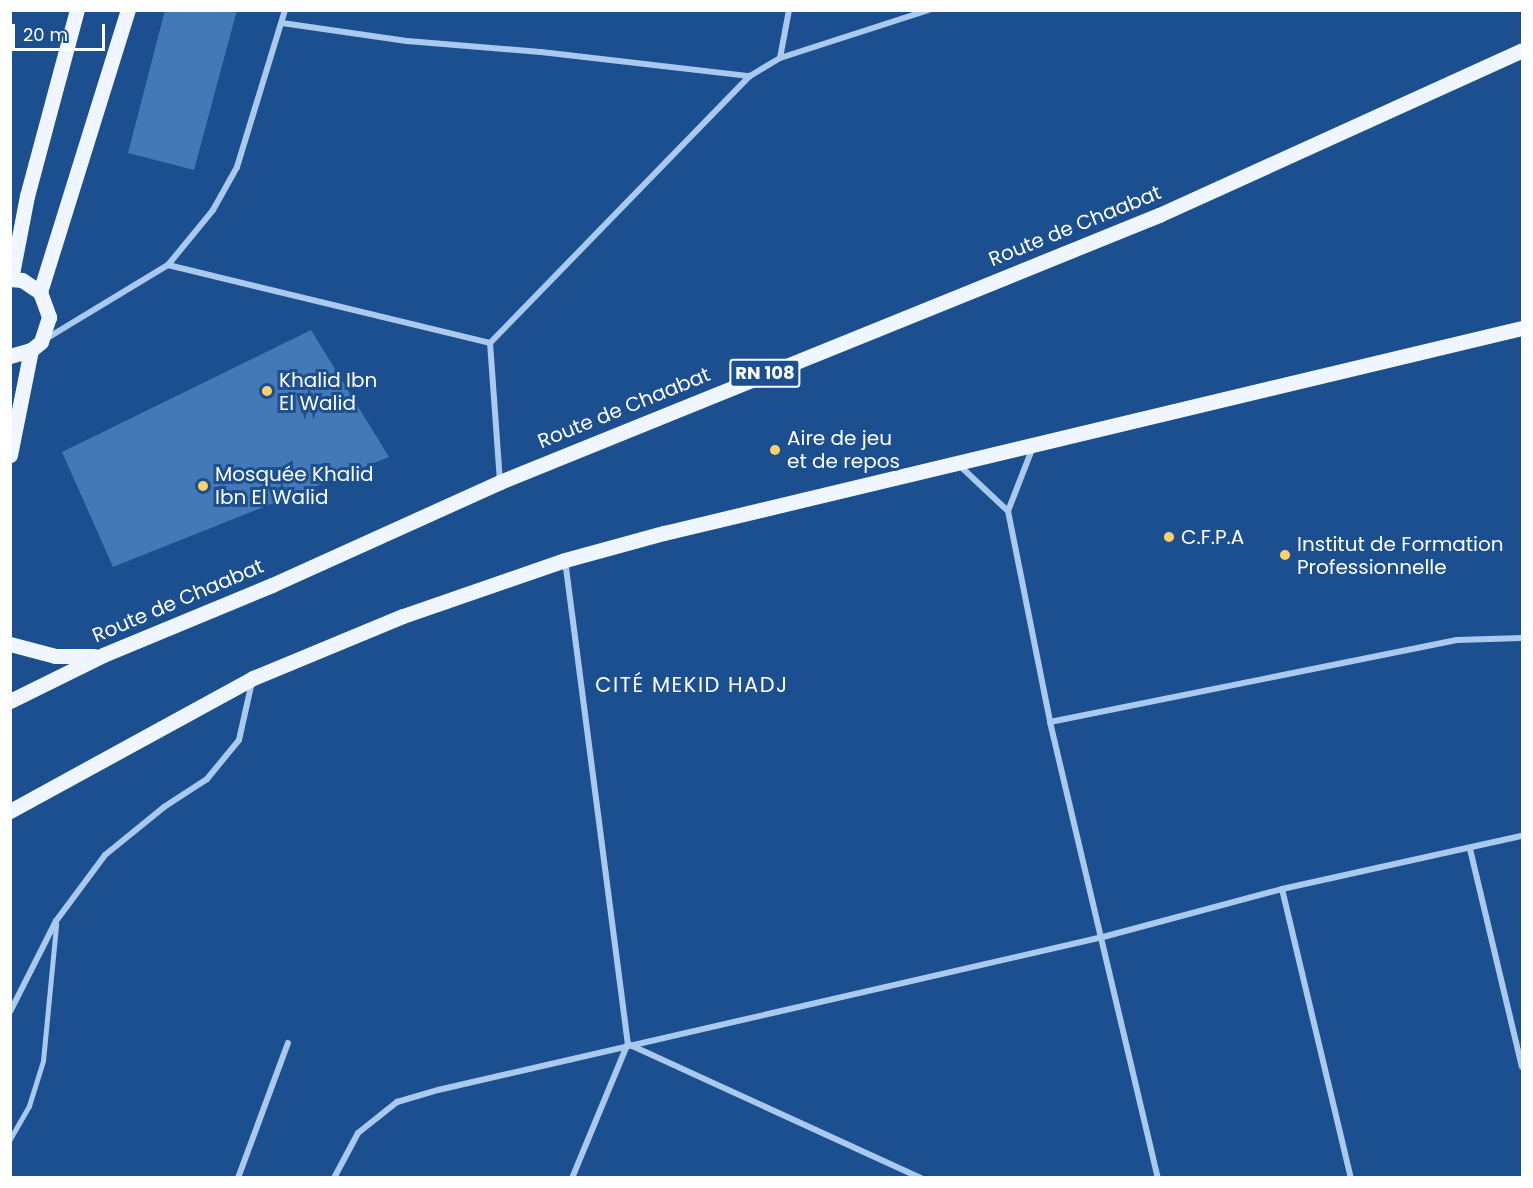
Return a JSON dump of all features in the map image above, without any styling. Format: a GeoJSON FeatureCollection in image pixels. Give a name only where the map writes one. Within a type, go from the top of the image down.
{"type":"FeatureCollection","features":[{"type":"Feature","properties":{"kind":"main road"},"geometry":{"type":"LineString","coordinates":[[10,455],[36,346],[50,317],[40,292],[22,280],[11,279],[27,196],[76,10]]}},
{"type":"Feature","properties":{"kind":"main road"},"geometry":{"type":"LineString","coordinates":[[40,292],[128,10]]}},
{"type":"Feature","properties":{"kind":"main road","name":"Route de Chaabat"},"geometry":{"type":"LineString","coordinates":[[10,701],[103,655],[272,585],[500,482],[1159,215],[1522,50]]}},
{"type":"Feature","properties":{"kind":"main road"},"geometry":{"type":"LineString","coordinates":[[10,811],[253,678],[404,616],[565,560],[1035,444],[1522,328]]}},
{"type":"Feature","properties":{"kind":"main road"},"geometry":{"type":"LineString","coordinates":[[10,356],[36,346]]}},
{"type":"Feature","properties":{"kind":"main road"},"geometry":{"type":"LineString","coordinates":[[10,644],[55,656],[103,655]]}},
{"type":"Feature","properties":{"kind":"street"},"geometry":{"type":"LineString","coordinates":[[36,346],[168,265],[213,210],[237,167],[285,10]]}},
{"type":"Feature","properties":{"kind":"street"},"geometry":{"type":"LineString","coordinates":[[780,58],[789,10]]}},
{"type":"Feature","properties":{"kind":"street"},"geometry":{"type":"LineString","coordinates":[[500,482],[490,343],[750,76],[780,58],[929,10]]}},
{"type":"Feature","properties":{"kind":"street"},"geometry":{"type":"LineString","coordinates":[[282,22],[407,41],[542,52],[750,76]]}},
{"type":"Feature","properties":{"kind":"street"},"geometry":{"type":"LineString","coordinates":[[168,265],[490,343]]}},
{"type":"Feature","properties":{"kind":"street"},"geometry":{"type":"LineString","coordinates":[[1035,444],[1008,510],[1050,722],[1103,937],[1158,1178]]}},
{"type":"Feature","properties":{"kind":"street"},"geometry":{"type":"LineString","coordinates":[[957,463],[1008,510]]}},
{"type":"Feature","properties":{"kind":"street"},"geometry":{"type":"LineString","coordinates":[[565,560],[628,1043],[573,1178]]}},
{"type":"Feature","properties":{"kind":"street"},"geometry":{"type":"LineString","coordinates":[[1050,722],[1457,640],[1522,638]]}},
{"type":"Feature","properties":{"kind":"street"},"geometry":{"type":"LineString","coordinates":[[10,1012],[56,921],[105,855],[164,807],[207,779],[239,740],[253,678]]}},
{"type":"Feature","properties":{"kind":"street"},"geometry":{"type":"LineString","coordinates":[[334,1178],[358,1134],[398,1102],[628,1043],[1103,937],[1282,888],[1522,836]]}},
{"type":"Feature","properties":{"kind":"street"},"geometry":{"type":"LineString","coordinates":[[1470,849],[1522,1068]]}},
{"type":"Feature","properties":{"kind":"street"},"geometry":{"type":"LineString","coordinates":[[1282,888],[1351,1178]]}},
{"type":"Feature","properties":{"kind":"street"},"geometry":{"type":"LineString","coordinates":[[238,1178],[288,1042]]}},
{"type":"Feature","properties":{"kind":"street"},"geometry":{"type":"LineString","coordinates":[[628,1043],[921,1178]]}},
{"type":"Feature","properties":{"kind":"lane"},"geometry":{"type":"LineString","coordinates":[[10,1139],[29,1106],[44,1061],[56,921]]}},
{"type":"Feature","properties":{"kind":"building"},"geometry":{"type":"Polygon","coordinates":[[[165,10],[237,10],[194,170],[128,153],[165,10]]]}},
{"type":"Feature","properties":{"kind":"building","name":"Khalid Ibn El Walid"},"geometry":{"type":"Polygon","coordinates":[[[311,330],[389,457],[113,567],[62,452],[311,330]]]}},
{"type":"Feature","properties":{"kind":"place","name":"Khalid Ibn El Walid"},"geometry":{"type":"Point","coordinates":[267,391]}},
{"type":"Feature","properties":{"kind":"place","name":"Aire de jeu et de repos"},"geometry":{"type":"Point","coordinates":[775,450]}},
{"type":"Feature","properties":{"kind":"place","name":"Mosquée Khalid Ibn El Walid"},"geometry":{"type":"Point","coordinates":[203,486]}},
{"type":"Feature","properties":{"kind":"place","name":"C.F.P.A"},"geometry":{"type":"Point","coordinates":[1169,537]}},
{"type":"Feature","properties":{"kind":"place","name":"Institut de Formation Professionnelle"},"geometry":{"type":"Point","coordinates":[1285,555]}},
{"type":"Feature","properties":{"kind":"district","name":"CITÉ MEKID HADJ"},"geometry":{"type":"Point","coordinates":[692,685]}}]}
